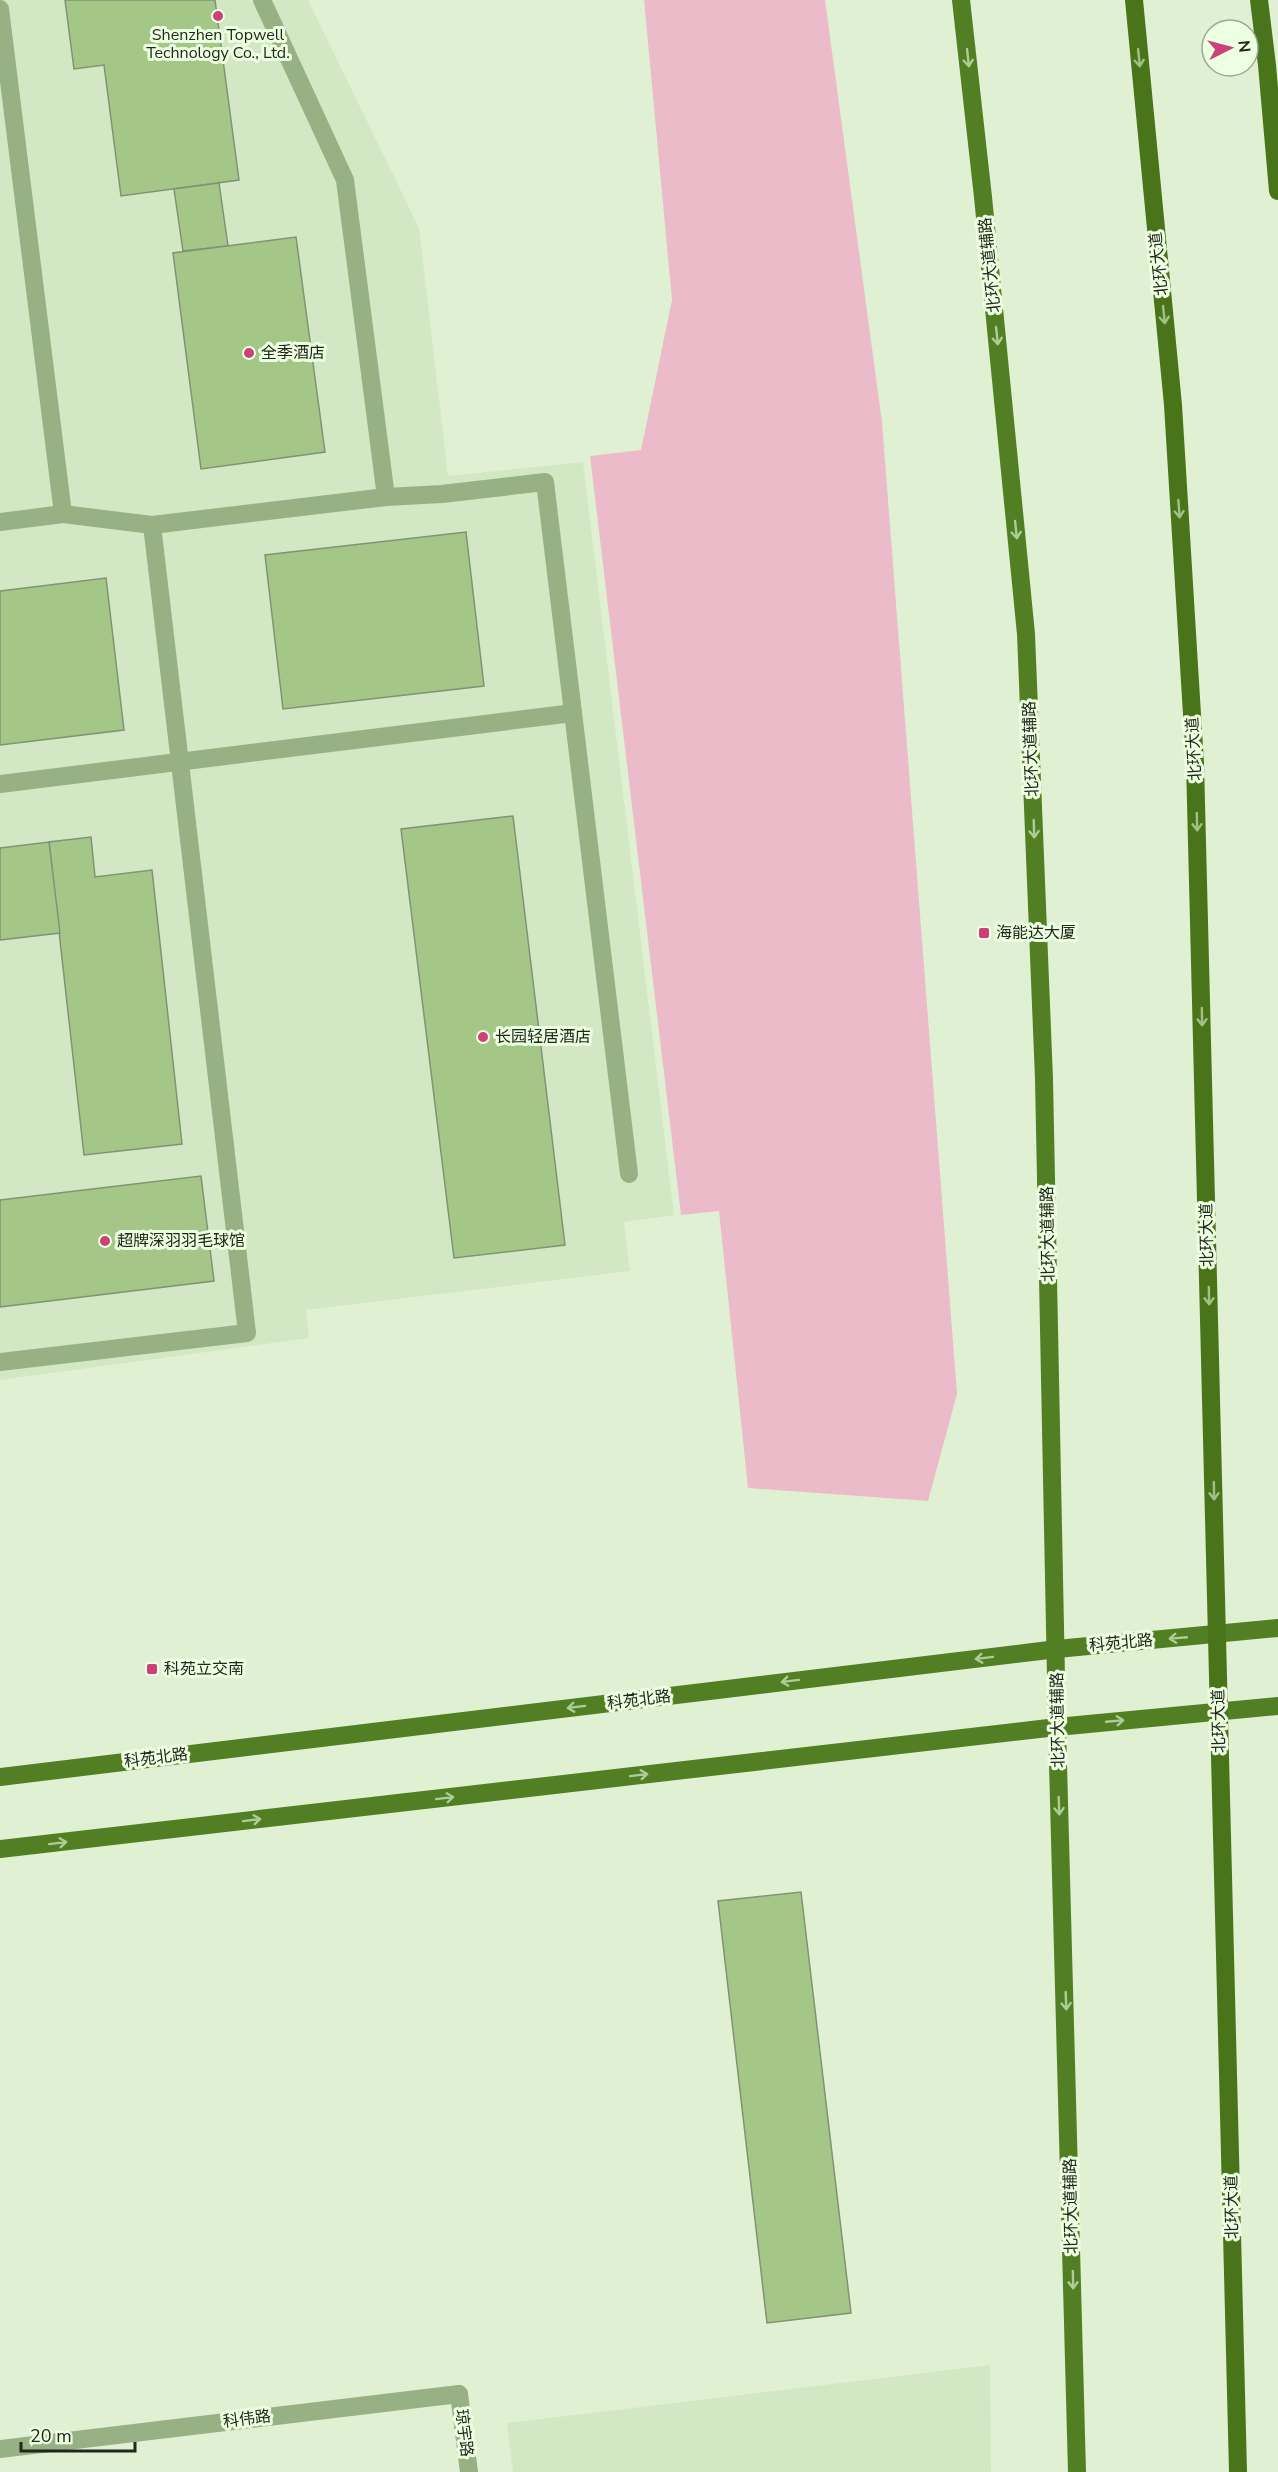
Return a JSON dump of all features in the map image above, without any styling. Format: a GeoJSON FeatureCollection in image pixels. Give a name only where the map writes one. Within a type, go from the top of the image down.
{"type":"FeatureCollection","features":[{"type":"Feature","properties":{"kind":"highway","name":"北环大道"},"geometry":{"type":"LineString","coordinates":[[1134,0],[1173,405],[1195,764],[1238,2472]]}},
{"type":"Feature","properties":{"kind":"highway"},"geometry":{"type":"LineString","coordinates":[[1259,0],[1278,192]]}},
{"type":"Feature","properties":{"kind":"main road","name":"北环大道辅路"},"geometry":{"type":"LineString","coordinates":[[962,0],[1026,634],[1044,1080],[1057,1727],[1077,2472]]}},
{"type":"Feature","properties":{"kind":"main road","name":"科苑北路"},"geometry":{"type":"LineString","coordinates":[[0,1777],[1057,1649],[1278,1628]]}},
{"type":"Feature","properties":{"kind":"main road"},"geometry":{"type":"LineString","coordinates":[[0,1849],[1057,1727],[1278,1706]]}},
{"type":"Feature","properties":{"kind":"street"},"geometry":{"type":"LineString","coordinates":[[262,0],[345,180],[386,497]]}},
{"type":"Feature","properties":{"kind":"street"},"geometry":{"type":"LineString","coordinates":[[0,9],[63,514]]}},
{"type":"Feature","properties":{"kind":"street"},"geometry":{"type":"LineString","coordinates":[[0,522],[63,514],[152,525],[386,497],[442,494],[545,482],[629,1174]]}},
{"type":"Feature","properties":{"kind":"street"},"geometry":{"type":"LineString","coordinates":[[0,1362],[247,1333],[152,525]]}},
{"type":"Feature","properties":{"kind":"street"},"geometry":{"type":"LineString","coordinates":[[0,784],[573,713]]}},
{"type":"Feature","properties":{"kind":"street","name":"科伟路"},"geometry":{"type":"LineString","coordinates":[[0,2449],[459,2394]]}},
{"type":"Feature","properties":{"kind":"street","name":"琼宇路"},"geometry":{"type":"LineString","coordinates":[[459,2394],[469,2472]]}},
{"type":"Feature","properties":{"kind":"shaded area"},"geometry":{"type":"Polygon","coordinates":[[[0,0],[308,0],[419,228],[448,476],[583,462],[674,1215],[624,1222],[630,1271],[306,1310],[309,1338],[0,1380],[0,0]]]}},
{"type":"Feature","properties":{"kind":"shaded area"},"geometry":{"type":"Polygon","coordinates":[[[644,0],[825,0],[882,422],[957,1394],[928,1501],[748,1488],[719,1211],[681,1215],[590,456],[641,450],[672,300],[644,0]]]}},
{"type":"Feature","properties":{"kind":"shaded area"},"geometry":{"type":"Polygon","coordinates":[[[990,2365],[991,2472],[513,2472],[507,2423],[990,2365]]]}},
{"type":"Feature","properties":{"kind":"building"},"geometry":{"type":"Polygon","coordinates":[[[65,0],[215,0],[239,180],[121,196],[104,65],[74,69],[65,0]]]}},
{"type":"Feature","properties":{"kind":"building"},"geometry":{"type":"Polygon","coordinates":[[[219,183],[228,246],[183,251],[174,189],[219,183]]]}},
{"type":"Feature","properties":{"kind":"building","name":"全季酒店"},"geometry":{"type":"Polygon","coordinates":[[[296,237],[325,452],[201,469],[173,253],[296,237]]]}},
{"type":"Feature","properties":{"kind":"building"},"geometry":{"type":"Polygon","coordinates":[[[466,532],[484,686],[283,709],[265,555],[466,532]]]}},
{"type":"Feature","properties":{"kind":"building"},"geometry":{"type":"Polygon","coordinates":[[[106,578],[124,730],[0,745],[0,591],[106,578]]]}},
{"type":"Feature","properties":{"kind":"building","name":"长园轻居酒店"},"geometry":{"type":"Polygon","coordinates":[[[513,816],[565,1245],[454,1258],[401,829],[513,816]]]}},
{"type":"Feature","properties":{"kind":"building"},"geometry":{"type":"Polygon","coordinates":[[[91,837],[95,877],[152,870],[182,1144],[84,1155],[49,842],[91,837]]]}},
{"type":"Feature","properties":{"kind":"building"},"geometry":{"type":"Polygon","coordinates":[[[49,842],[60,933],[0,940],[0,848],[49,842]]]}},
{"type":"Feature","properties":{"kind":"building","name":"超牌深羽羽毛球馆"},"geometry":{"type":"Polygon","coordinates":[[[201,1176],[214,1281],[0,1307],[0,1200],[201,1176]]]}},
{"type":"Feature","properties":{"kind":"building"},"geometry":{"type":"Polygon","coordinates":[[[801,1892],[851,2313],[767,2323],[718,1901],[801,1892]]]}},
{"type":"Feature","properties":{"kind":"place","name":"Shenzhen Topwell Technology Co., Ltd."},"geometry":{"type":"Point","coordinates":[218,16]}},
{"type":"Feature","properties":{"kind":"place","name":"全季酒店"},"geometry":{"type":"Point","coordinates":[249,353]}},
{"type":"Feature","properties":{"kind":"place","name":"海能达大厦"},"geometry":{"type":"Point","coordinates":[984,933]}},
{"type":"Feature","properties":{"kind":"place","name":"长园轻居酒店"},"geometry":{"type":"Point","coordinates":[483,1037]}},
{"type":"Feature","properties":{"kind":"place","name":"超牌深羽羽毛球馆"},"geometry":{"type":"Point","coordinates":[105,1241]}},
{"type":"Feature","properties":{"kind":"place","name":"科苑立交南"},"geometry":{"type":"Point","coordinates":[152,1669]}}]}
